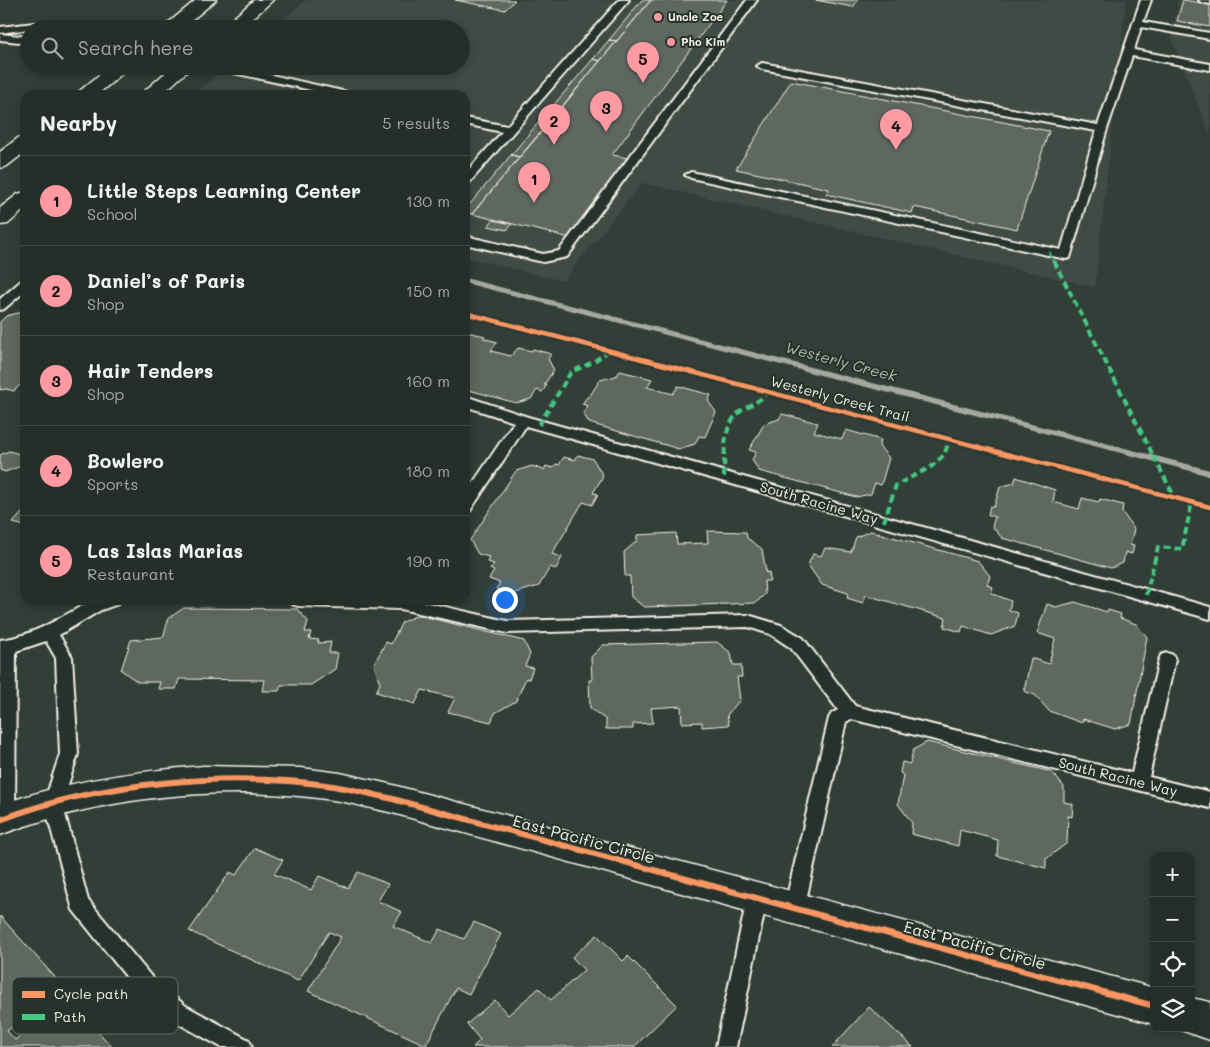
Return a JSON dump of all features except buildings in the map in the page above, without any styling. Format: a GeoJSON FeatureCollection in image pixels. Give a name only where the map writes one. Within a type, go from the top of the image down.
{"type":"FeatureCollection","features":[{"type":"Feature","properties":{"kind":"street"},"geometry":{"type":"LineString","coordinates":[[181,20],[207,0]]}},
{"type":"Feature","properties":{"kind":"street"},"geometry":{"type":"LineString","coordinates":[[241,20],[264,0]]}},
{"type":"Feature","properties":{"kind":"street"},"geometry":{"type":"LineString","coordinates":[[92,90],[111,75]]}},
{"type":"Feature","properties":{"kind":"street"},"geometry":{"type":"LineString","coordinates":[[156,90],[173,75]]}},
{"type":"Feature","properties":{"kind":"street"},"geometry":{"type":"LineString","coordinates":[[0,162],[20,146]]}},
{"type":"Feature","properties":{"kind":"street"},"geometry":{"type":"LineString","coordinates":[[0,218],[20,202]]}},
{"type":"Feature","properties":{"kind":"street","name":"East Pacific Circle"},"geometry":{"type":"LineString","coordinates":[[3,818],[53,803],[106,791],[165,782],[223,778],[279,780],[335,786],[389,798],[1150,1005]]}},
{"type":"Feature","properties":{"kind":"street"},"geometry":{"type":"LineString","coordinates":[[1195,1017],[1210,1022]]}},
{"type":"Feature","properties":{"kind":"lane"},"geometry":{"type":"LineString","coordinates":[[470,175],[624,0]]}},
{"type":"Feature","properties":{"kind":"lane"},"geometry":{"type":"LineString","coordinates":[[470,241],[543,258],[563,254],[752,0]]}},
{"type":"Feature","properties":{"kind":"lane"},"geometry":{"type":"LineString","coordinates":[[692,175],[1066,255],[1102,129],[1146,0]]}},
{"type":"Feature","properties":{"kind":"lane"},"geometry":{"type":"LineString","coordinates":[[1204,0],[1210,1]]}},
{"type":"Feature","properties":{"kind":"lane"},"geometry":{"type":"LineString","coordinates":[[1138,24],[1210,36]]}},
{"type":"Feature","properties":{"kind":"lane"},"geometry":{"type":"LineString","coordinates":[[0,30],[20,28]]}},
{"type":"Feature","properties":{"kind":"lane"},"geometry":{"type":"LineString","coordinates":[[0,36],[20,39]]}},
{"type":"Feature","properties":{"kind":"lane"},"geometry":{"type":"LineString","coordinates":[[1129,52],[1210,67]]}},
{"type":"Feature","properties":{"kind":"lane"},"geometry":{"type":"LineString","coordinates":[[762,66],[1102,129]]}},
{"type":"Feature","properties":{"kind":"lane"},"geometry":{"type":"LineString","coordinates":[[257,75],[324,90]]}},
{"type":"Feature","properties":{"kind":"lane"},"geometry":{"type":"LineString","coordinates":[[470,122],[510,130]]}},
{"type":"Feature","properties":{"kind":"lane"},"geometry":{"type":"LineString","coordinates":[[0,306],[20,288]]}},
{"type":"Feature","properties":{"kind":"lane","name":"South Racine Way"},"geometry":{"type":"LineString","coordinates":[[470,403],[523,420],[1210,613]]}},
{"type":"Feature","properties":{"kind":"lane"},"geometry":{"type":"LineString","coordinates":[[470,498],[523,420]]}},
{"type":"Feature","properties":{"kind":"lane"},"geometry":{"type":"LineString","coordinates":[[3,818],[4,646],[50,633],[101,605]]}},
{"type":"Feature","properties":{"kind":"lane"},"geometry":{"type":"LineString","coordinates":[[418,605],[507,627],[748,621],[775,629],[797,643],[850,712],[838,718],[794,909]]}},
{"type":"Feature","properties":{"kind":"lane"},"geometry":{"type":"LineString","coordinates":[[50,633],[64,657],[69,754],[53,803],[80,904],[138,977]]}},
{"type":"Feature","properties":{"kind":"lane"},"geometry":{"type":"LineString","coordinates":[[1139,783],[1167,660]]}},
{"type":"Feature","properties":{"kind":"lane","name":"South Racine Way"},"geometry":{"type":"LineString","coordinates":[[850,712],[1210,800]]}},
{"type":"Feature","properties":{"kind":"lane"},"geometry":{"type":"LineString","coordinates":[[726,1047],[757,899]]}},
{"type":"Feature","properties":{"kind":"lane"},"geometry":{"type":"LineString","coordinates":[[178,1012],[242,1047]]}},
{"type":"Feature","properties":{"kind":"shaded area"},"geometry":{"type":"Polygon","coordinates":[[[306,0],[1126,0],[1095,287],[642,183],[563,281],[470,258],[470,90],[199,90],[216,75],[470,75],[470,20],[283,20],[306,0]]]}},
{"type":"Feature","properties":{"kind":"shaded area"},"geometry":{"type":"Polygon","coordinates":[[[1179,0],[1210,0],[1210,134],[1171,37],[1179,0]]]}},
{"type":"Feature","properties":{"kind":"waterway","name":"Westerly Creek"},"geometry":{"type":"LineString","coordinates":[[470,281],[1210,473]]}},
{"type":"Feature","properties":{"kind":"marked path"},"geometry":{"type":"LineString","coordinates":[[1049,252],[1175,498]]}},
{"type":"Feature","properties":{"kind":"marked path"},"geometry":{"type":"LineString","coordinates":[[539,425],[571,372],[593,362],[610,350]]}},
{"type":"Feature","properties":{"kind":"marked path"},"geometry":{"type":"LineString","coordinates":[[724,477],[726,440],[730,423],[742,410],[768,392]]}},
{"type":"Feature","properties":{"kind":"marked path"},"geometry":{"type":"LineString","coordinates":[[884,522],[896,485],[931,467],[944,455],[950,439]]}},
{"type":"Feature","properties":{"kind":"marked path"},"geometry":{"type":"LineString","coordinates":[[1146,595],[1158,547],[1182,549],[1192,502]]}},
{"type":"Feature","properties":{"kind":"cycle path","name":"Westerly Creek Trail"},"geometry":{"type":"LineString","coordinates":[[470,314],[1210,507]]}},
{"type":"Feature","properties":{"kind":"cycle path"},"geometry":{"type":"LineString","coordinates":[[0,820],[28,810],[77,798],[109,791],[172,782],[236,779],[301,782],[333,786],[389,798],[1150,1005]]}},
{"type":"Feature","properties":{"kind":"place","name":"Uncle Zoe"},"geometry":{"type":"Point","coordinates":[658,17]}},
{"type":"Feature","properties":{"kind":"place","name":"Pho Kim"},"geometry":{"type":"Point","coordinates":[671,42]}},
{"type":"Feature","properties":{"kind":"place","name":"Las Islas Marias"},"geometry":{"type":"Point","coordinates":[643,83]}},
{"type":"Feature","properties":{"kind":"place","name":"Hair Tenders"},"geometry":{"type":"Point","coordinates":[606,132]}},
{"type":"Feature","properties":{"kind":"place","name":"Daniel’s of Paris"},"geometry":{"type":"Point","coordinates":[554,145]}},
{"type":"Feature","properties":{"kind":"place","name":"Bowlero"},"geometry":{"type":"Point","coordinates":[896,150]}},
{"type":"Feature","properties":{"kind":"place","name":"Little Steps Learning Center"},"geometry":{"type":"Point","coordinates":[534,203]}}]}
